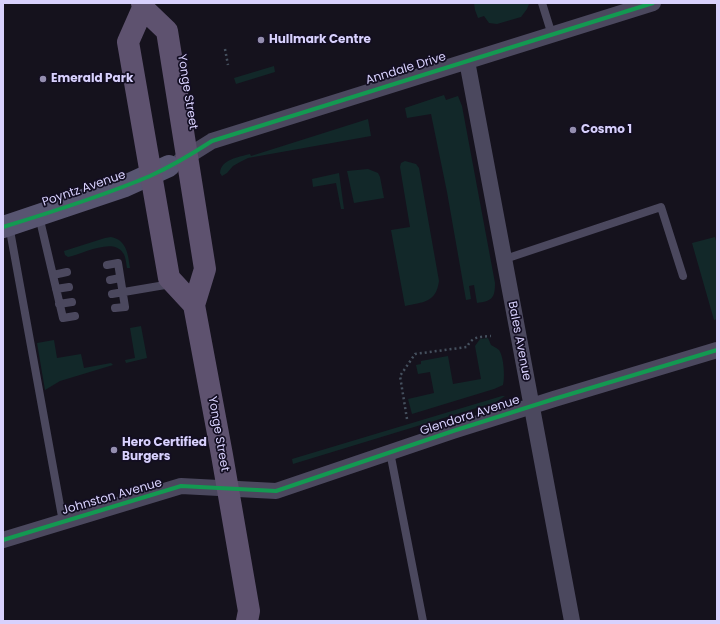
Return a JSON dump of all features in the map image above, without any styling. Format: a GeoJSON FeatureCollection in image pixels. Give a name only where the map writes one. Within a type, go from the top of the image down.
{"type":"FeatureCollection","features":[{"type":"Feature","properties":{"kind":"main road","name":"Yonge Street"},"geometry":{"type":"LineString","coordinates":[[194,305],[169,278],[169,166],[167,31],[143,6],[128,42],[169,166],[205,269],[194,305],[251,618]]}},
{"type":"Feature","properties":{"kind":"street","name":"Anndale Drive"},"geometry":{"type":"LineString","coordinates":[[169,166],[212,141],[653,3]]}},
{"type":"Feature","properties":{"kind":"street","name":"Bales Avenue"},"geometry":{"type":"LineString","coordinates":[[467,61],[572,621]]}},
{"type":"Feature","properties":{"kind":"street","name":"Poyntz Avenue"},"geometry":{"type":"LineString","coordinates":[[6,226],[125,186],[169,166]]}},
{"type":"Feature","properties":{"kind":"street","name":"Glendora Avenue"},"geometry":{"type":"LineString","coordinates":[[228,489],[276,491],[532,406],[717,350]]}},
{"type":"Feature","properties":{"kind":"street","name":"Johnston Avenue"},"geometry":{"type":"LineString","coordinates":[[3,540],[181,486],[228,489]]}},
{"type":"Feature","properties":{"kind":"lane"},"geometry":{"type":"LineString","coordinates":[[542,3],[552,35]]}},
{"type":"Feature","properties":{"kind":"lane"},"geometry":{"type":"LineString","coordinates":[[505,259],[661,207],[683,276]]}},
{"type":"Feature","properties":{"kind":"lane"},"geometry":{"type":"LineString","coordinates":[[38,216],[63,318],[75,316]]}},
{"type":"Feature","properties":{"kind":"lane"},"geometry":{"type":"LineString","coordinates":[[6,226],[63,522]]}},
{"type":"Feature","properties":{"kind":"lane"},"geometry":{"type":"LineString","coordinates":[[107,265],[118,263],[125,307],[115,308]]}},
{"type":"Feature","properties":{"kind":"lane"},"geometry":{"type":"LineString","coordinates":[[53,275],[67,272]]}},
{"type":"Feature","properties":{"kind":"lane"},"geometry":{"type":"LineString","coordinates":[[110,280],[120,278]]}},
{"type":"Feature","properties":{"kind":"lane"},"geometry":{"type":"LineString","coordinates":[[112,294],[174,284]]}},
{"type":"Feature","properties":{"kind":"lane"},"geometry":{"type":"LineString","coordinates":[[56,289],[70,287]]}},
{"type":"Feature","properties":{"kind":"lane"},"geometry":{"type":"LineString","coordinates":[[59,304],[72,302]]}},
{"type":"Feature","properties":{"kind":"lane"},"geometry":{"type":"LineString","coordinates":[[390,452],[423,621]]}},
{"type":"Feature","properties":{"kind":"path"},"geometry":{"type":"LineString","coordinates":[[225,49],[228,65]]}},
{"type":"Feature","properties":{"kind":"path"},"geometry":{"type":"LineString","coordinates":[[407,419],[400,376],[415,354],[467,347],[472,339],[491,336]]}},
{"type":"Feature","properties":{"kind":"green space"},"geometry":{"type":"Polygon","coordinates":[[[474,3],[529,4],[521,17],[497,24],[489,23],[484,16],[478,18],[474,3]]]}},
{"type":"Feature","properties":{"kind":"green space"},"geometry":{"type":"Polygon","coordinates":[[[274,66],[275,72],[236,84],[234,78],[274,66]]]}},
{"type":"Feature","properties":{"kind":"green space"},"geometry":{"type":"Polygon","coordinates":[[[444,95],[446,100],[458,96],[462,106],[495,283],[492,298],[477,303],[474,285],[469,286],[471,299],[466,300],[447,192],[431,114],[407,118],[405,108],[444,95]]]}},
{"type":"Feature","properties":{"kind":"green space"},"geometry":{"type":"Polygon","coordinates":[[[368,119],[371,136],[248,158],[233,166],[222,176],[220,173],[221,168],[231,159],[250,154],[251,156],[368,119]]]}},
{"type":"Feature","properties":{"kind":"green space"},"geometry":{"type":"Polygon","coordinates":[[[405,161],[416,164],[419,168],[439,281],[435,294],[432,298],[423,302],[405,306],[391,230],[410,227],[400,167],[401,163],[405,161]]]}},
{"type":"Feature","properties":{"kind":"green space"},"geometry":{"type":"Polygon","coordinates":[[[368,169],[378,173],[384,198],[354,203],[347,171],[368,169]]]}},
{"type":"Feature","properties":{"kind":"green space"},"geometry":{"type":"Polygon","coordinates":[[[339,173],[344,209],[341,209],[336,183],[313,187],[312,179],[339,173]]]}},
{"type":"Feature","properties":{"kind":"green space"},"geometry":{"type":"Polygon","coordinates":[[[111,237],[120,241],[124,245],[130,268],[127,268],[123,253],[118,248],[112,246],[97,248],[68,257],[65,255],[64,251],[111,237]]]}},
{"type":"Feature","properties":{"kind":"green space"},"geometry":{"type":"Polygon","coordinates":[[[715,237],[717,245],[717,319],[714,320],[692,243],[715,237]]]}},
{"type":"Feature","properties":{"kind":"green space"},"geometry":{"type":"Polygon","coordinates":[[[141,326],[147,358],[126,363],[125,360],[135,358],[130,328],[141,326]]]}},
{"type":"Feature","properties":{"kind":"green space"},"geometry":{"type":"Polygon","coordinates":[[[488,338],[491,345],[498,349],[501,353],[504,368],[503,385],[412,414],[408,399],[434,393],[430,372],[418,374],[416,365],[421,364],[421,361],[448,356],[453,384],[481,379],[475,346],[480,339],[488,338]]]}},
{"type":"Feature","properties":{"kind":"green space"},"geometry":{"type":"Polygon","coordinates":[[[54,340],[57,358],[81,354],[84,368],[111,363],[113,365],[60,381],[45,390],[37,343],[54,340]]]}},
{"type":"Feature","properties":{"kind":"green space"},"geometry":{"type":"Polygon","coordinates":[[[505,396],[496,402],[293,464],[292,459],[505,396]]]}},
{"type":"Feature","properties":{"kind":"cycle path"},"geometry":{"type":"LineString","coordinates":[[3,227],[59,210],[150,176],[182,160],[212,141],[653,3]]}},
{"type":"Feature","properties":{"kind":"cycle path"},"geometry":{"type":"LineString","coordinates":[[3,540],[181,486],[276,491],[453,431],[717,350]]}},
{"type":"Feature","properties":{"kind":"place","name":"Hullmark Centre"},"geometry":{"type":"Point","coordinates":[261,40]}},
{"type":"Feature","properties":{"kind":"place","name":"Emerald Park"},"geometry":{"type":"Point","coordinates":[43,79]}},
{"type":"Feature","properties":{"kind":"place","name":"Cosmo 1"},"geometry":{"type":"Point","coordinates":[573,130]}},
{"type":"Feature","properties":{"kind":"place","name":"Hero Certified Burgers"},"geometry":{"type":"Point","coordinates":[114,450]}}]}
